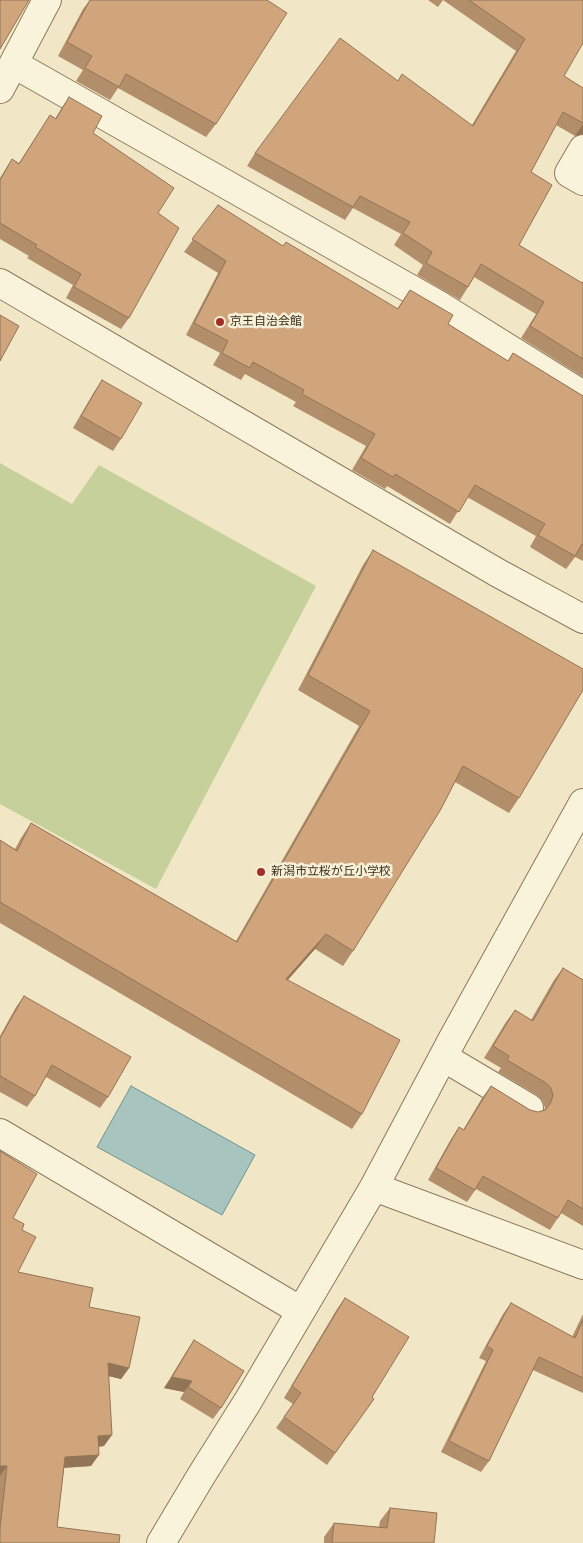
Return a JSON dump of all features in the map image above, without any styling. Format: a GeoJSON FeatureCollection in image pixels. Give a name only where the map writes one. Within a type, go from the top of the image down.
{"type":"FeatureCollection","features":[{"type":"Feature","properties":{"kind":"street"},"geometry":{"type":"LineString","coordinates":[[0,88],[47,0]]}},
{"type":"Feature","properties":{"kind":"street"},"geometry":{"type":"LineString","coordinates":[[14,64],[437,304],[583,395]]}},
{"type":"Feature","properties":{"kind":"street"},"geometry":{"type":"LineString","coordinates":[[583,149],[569,173],[583,181]]}},
{"type":"Feature","properties":{"kind":"street"},"geometry":{"type":"LineString","coordinates":[[0,283],[498,573],[583,619]]}},
{"type":"Feature","properties":{"kind":"street"},"geometry":{"type":"LineString","coordinates":[[161,1543],[248,1401],[374,1187],[583,802]]}},
{"type":"Feature","properties":{"kind":"street"},"geometry":{"type":"LineString","coordinates":[[443,1057],[529,1108]]}},
{"type":"Feature","properties":{"kind":"street"},"geometry":{"type":"LineString","coordinates":[[0,1133],[301,1311]]}},
{"type":"Feature","properties":{"kind":"street"},"geometry":{"type":"LineString","coordinates":[[374,1187],[583,1265]]}},
{"type":"Feature","properties":{"kind":"green space"},"geometry":{"type":"Polygon","coordinates":[[[0,463],[72,504],[99,465],[316,586],[156,889],[0,804],[0,463]]]}},
{"type":"Feature","properties":{"kind":"water"},"geometry":{"type":"Polygon","coordinates":[[[131,1086],[255,1155],[222,1215],[97,1147],[131,1086]]]}},
{"type":"Feature","properties":{"kind":"building"},"geometry":{"type":"Polygon","coordinates":[[[0,0],[29,0],[0,49],[0,0]]]}},
{"type":"Feature","properties":{"kind":"building"},"geometry":{"type":"Polygon","coordinates":[[[90,0],[267,0],[287,13],[216,124],[126,74],[119,87],[85,68],[92,56],[67,42],[90,0]]]}},
{"type":"Feature","properties":{"kind":"building"},"geometry":{"type":"Polygon","coordinates":[[[469,0],[583,0],[583,43],[564,76],[583,88],[583,123],[563,112],[531,172],[552,185],[519,245],[583,282],[583,359],[530,326],[544,302],[481,264],[468,287],[426,263],[432,252],[403,233],[410,222],[360,196],[353,207],[255,153],[340,38],[398,81],[402,74],[473,126],[525,39],[469,0]]]}},
{"type":"Feature","properties":{"kind":"building"},"geometry":{"type":"Polygon","coordinates":[[[69,97],[102,116],[93,133],[174,188],[158,213],[179,228],[129,318],[74,287],[81,274],[35,247],[37,245],[0,223],[0,180],[12,159],[19,164],[50,115],[56,119],[69,97]]]}},
{"type":"Feature","properties":{"kind":"building"},"geometry":{"type":"Polygon","coordinates":[[[218,205],[283,246],[286,242],[398,309],[410,290],[453,315],[448,324],[508,361],[513,353],[583,396],[583,544],[575,556],[538,535],[545,524],[475,485],[459,512],[395,474],[393,477],[361,458],[375,434],[302,394],[304,390],[253,362],[250,368],[222,353],[228,341],[194,323],[226,261],[192,239],[218,205]]]}},
{"type":"Feature","properties":{"kind":"building"},"geometry":{"type":"Polygon","coordinates":[[[0,315],[19,326],[0,361],[0,315]]]}},
{"type":"Feature","properties":{"kind":"building"},"geometry":{"type":"Polygon","coordinates":[[[102,380],[142,403],[121,439],[81,416],[102,380]]]}},
{"type":"Feature","properties":{"kind":"building"},"geometry":{"type":"Polygon","coordinates":[[[373,550],[583,669],[583,690],[519,798],[463,766],[441,809],[353,951],[326,934],[286,979],[400,1040],[362,1114],[0,902],[0,840],[17,851],[31,823],[237,942],[370,711],[308,675],[373,550]]]}},
{"type":"Feature","properties":{"kind":"building"},"geometry":{"type":"Polygon","coordinates":[[[563,968],[583,980],[583,1209],[568,1200],[558,1218],[483,1176],[475,1190],[436,1168],[459,1127],[464,1130],[491,1086],[530,1110],[538,1112],[545,1110],[550,1104],[553,1096],[551,1088],[546,1083],[507,1060],[509,1056],[493,1046],[515,1010],[533,1021],[563,968]]]}},
{"type":"Feature","properties":{"kind":"building"},"geometry":{"type":"Polygon","coordinates":[[[24,996],[131,1057],[108,1097],[52,1065],[35,1096],[0,1076],[0,1038],[24,996]]]}},
{"type":"Feature","properties":{"kind":"building"},"geometry":{"type":"Polygon","coordinates":[[[0,1151],[37,1174],[13,1218],[24,1224],[22,1230],[36,1237],[18,1272],[93,1288],[89,1307],[140,1317],[129,1368],[108,1363],[112,1435],[98,1436],[99,1455],[65,1457],[57,1527],[120,1535],[119,1543],[0,1543],[7,1466],[0,1466],[0,1151]]]}},
{"type":"Feature","properties":{"kind":"building"},"geometry":{"type":"Polygon","coordinates":[[[345,1298],[409,1337],[372,1397],[374,1399],[335,1453],[284,1417],[301,1393],[292,1386],[345,1298]]]}},
{"type":"Feature","properties":{"kind":"building"},"geometry":{"type":"Polygon","coordinates":[[[511,1303],[575,1338],[583,1320],[583,1378],[539,1357],[489,1461],[449,1441],[493,1350],[487,1346],[511,1303]]]}},
{"type":"Feature","properties":{"kind":"building"},"geometry":{"type":"Polygon","coordinates":[[[194,1340],[244,1371],[221,1408],[188,1387],[192,1381],[172,1377],[194,1340]]]}},
{"type":"Feature","properties":{"kind":"building"},"geometry":{"type":"Polygon","coordinates":[[[390,1508],[437,1513],[434,1543],[332,1543],[334,1523],[387,1528],[390,1508]]]}},
{"type":"Feature","properties":{"kind":"place","name":"京王自治会館"},"geometry":{"type":"Point","coordinates":[220,322]}},
{"type":"Feature","properties":{"kind":"place","name":"新潟市立桜が丘小学校"},"geometry":{"type":"Point","coordinates":[261,872]}}]}
